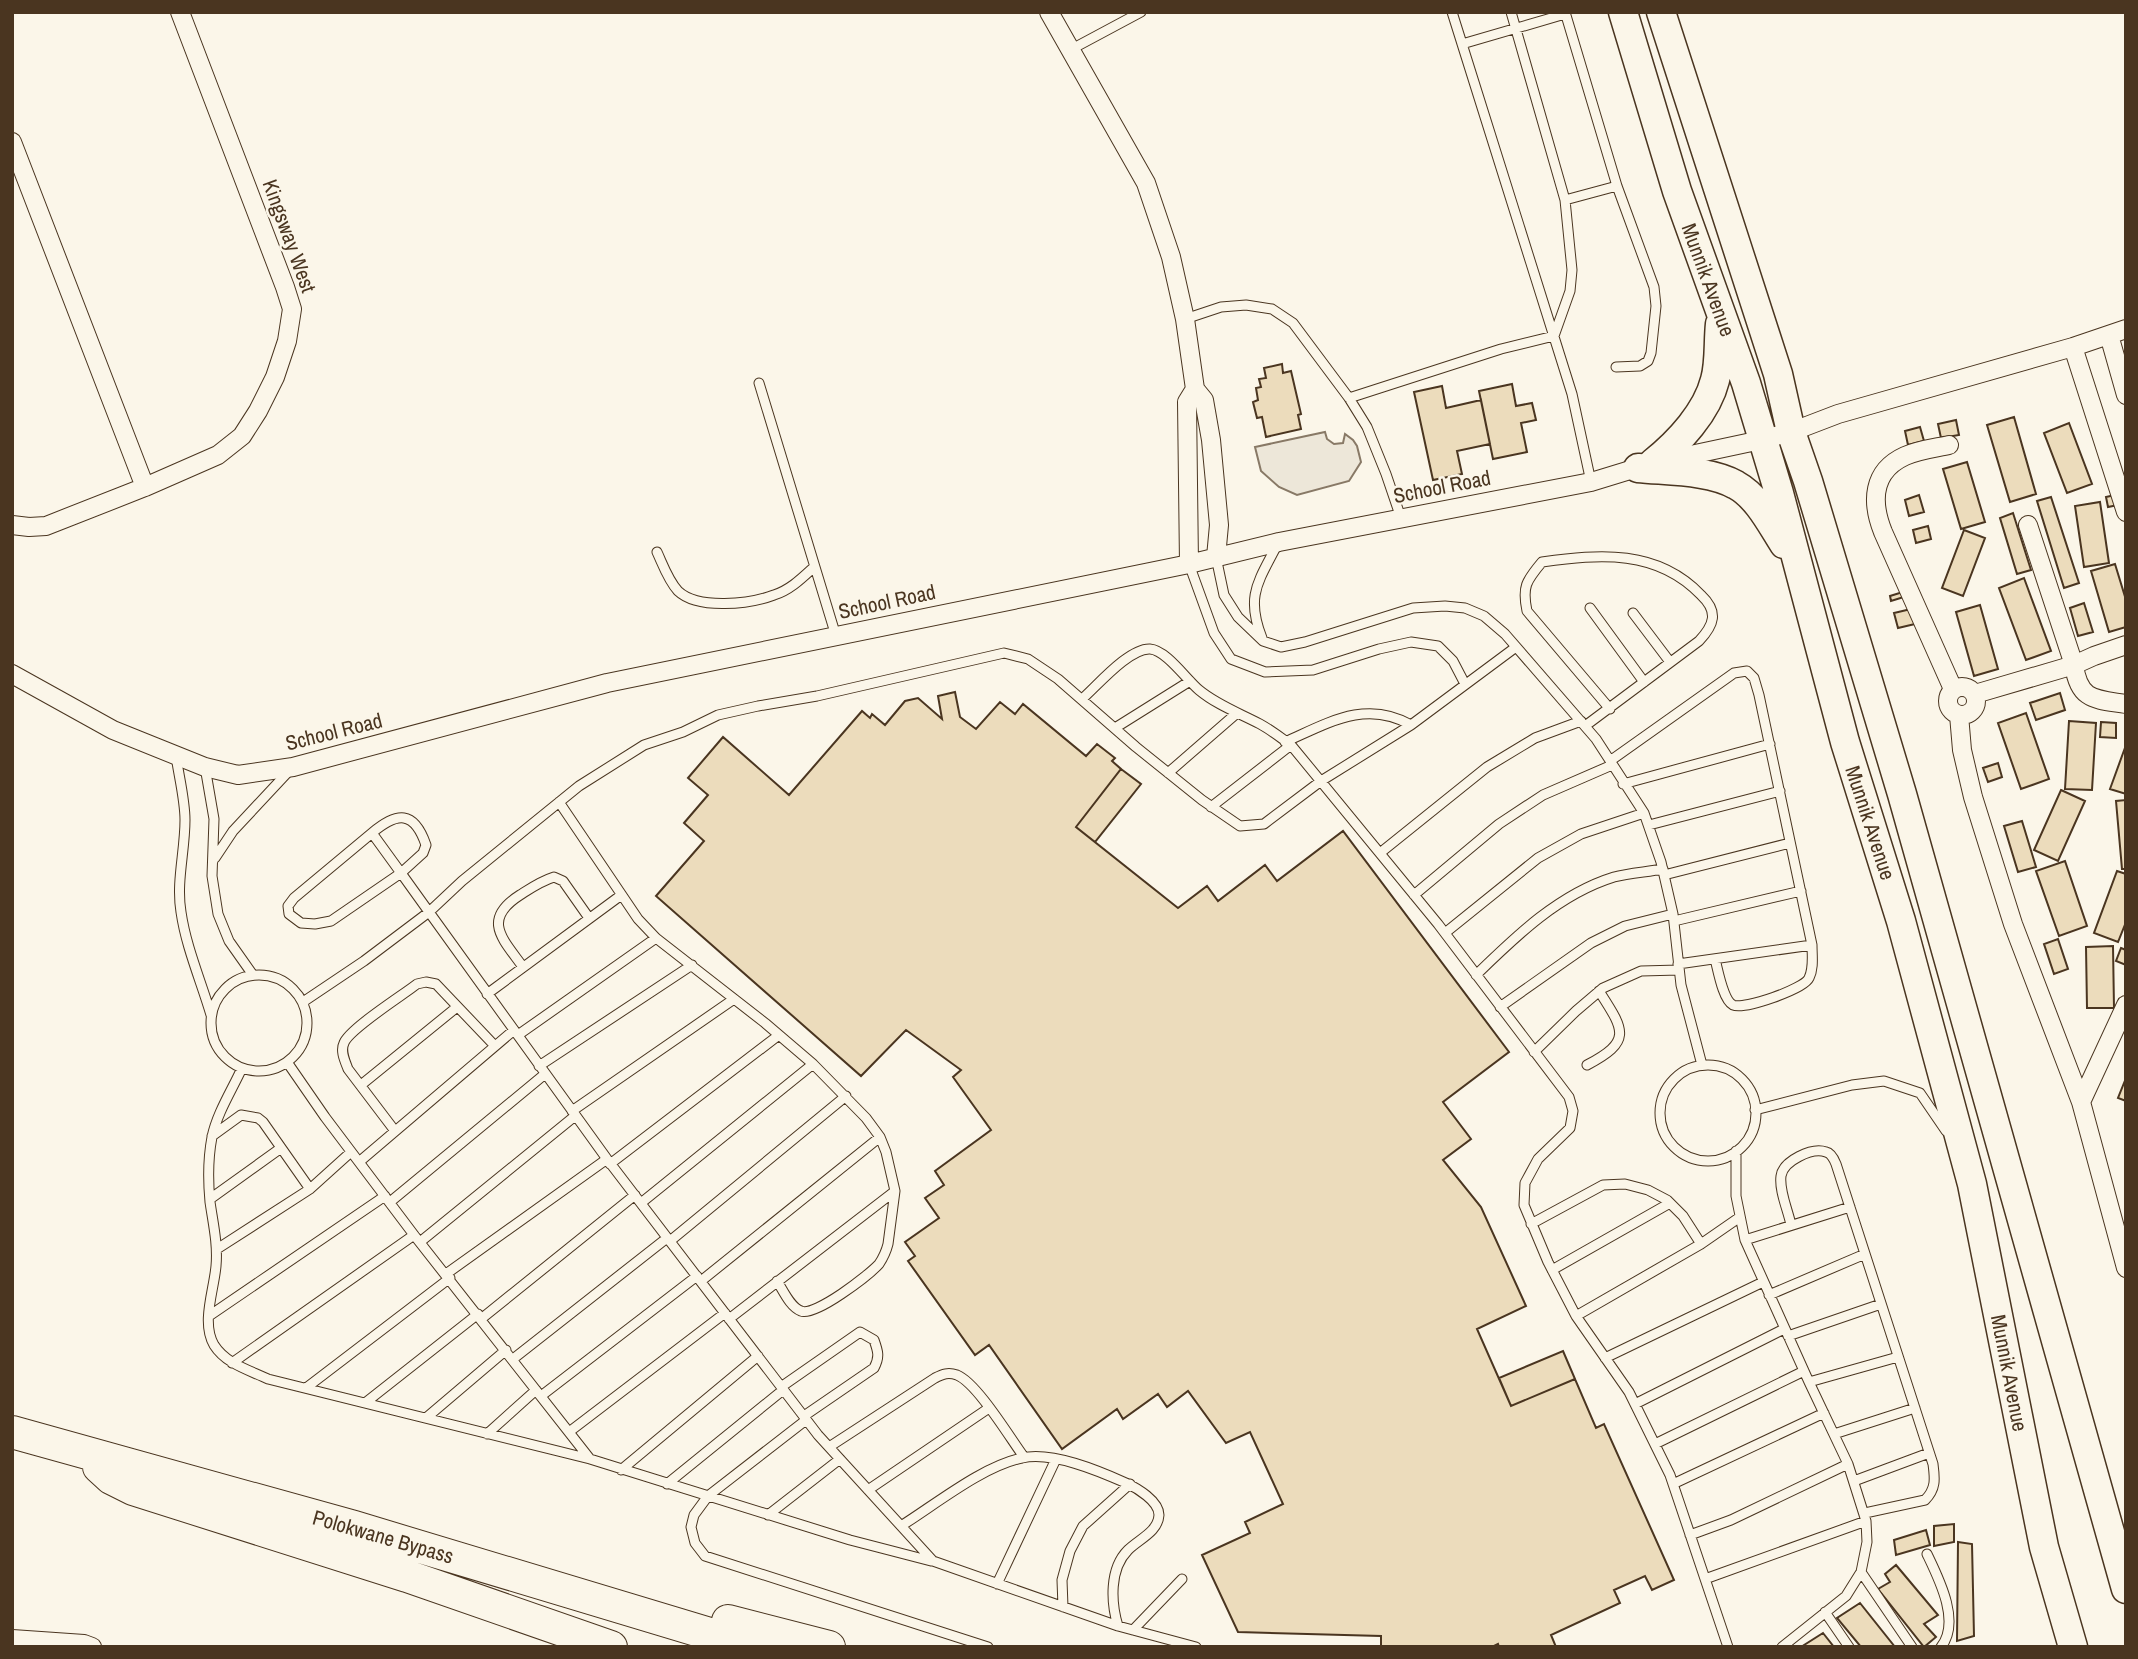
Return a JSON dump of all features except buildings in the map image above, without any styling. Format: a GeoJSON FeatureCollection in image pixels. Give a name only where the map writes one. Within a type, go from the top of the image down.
{"type":"FeatureCollection","features":[{"type":"Feature","properties":{"kind":"highway","name":"Polokwane Bypass"},"geometry":{"type":"LineString","coordinates":[[12,1432],[354,1527],[753,1647]]}},
{"type":"Feature","properties":{"kind":"highway"},"geometry":{"type":"LineString","coordinates":[[86,1453],[111,1478],[133,1489],[407,1576],[611,1647]]}},
{"type":"Feature","properties":{"kind":"highway"},"geometry":{"type":"LineString","coordinates":[[354,1527],[513,1564],[829,1647]]}},
{"type":"Feature","properties":{"kind":"main road","name":"Munnik Avenue"},"geometry":{"type":"LineString","coordinates":[[1623,12],[1677,191],[1746,383],[1779,494],[1845,742],[1901,921],[1968,1169],[2044,1547],[2073,1647]]}},
{"type":"Feature","properties":{"kind":"main road","name":"Munnik Avenue"},"geometry":{"type":"LineString","coordinates":[[1661,12],[1778,374],[1791,432],[1902,794],[2126,1589]]}},
{"type":"Feature","properties":{"kind":"main road"},"geometry":{"type":"LineString","coordinates":[[1646,466],[1673,447],[1708,403],[1716,377],[1720,316]]}},
{"type":"Feature","properties":{"kind":"main road"},"geometry":{"type":"LineString","coordinates":[[1646,466],[1717,478],[1737,485],[1760,507],[1797,564]]}},
{"type":"Feature","properties":{"kind":"street","name":"Kingsway West"},"geometry":{"type":"LineString","coordinates":[[12,524],[46,526],[218,455],[242,436],[275,377],[292,309],[180,12]]}},
{"type":"Feature","properties":{"kind":"street"},"geometry":{"type":"LineString","coordinates":[[1049,12],[1146,183],[1171,257],[1185,319],[1195,389],[1204,400],[1211,440],[1219,525],[1216,557]]}},
{"type":"Feature","properties":{"kind":"street"},"geometry":{"type":"LineString","coordinates":[[12,142],[145,487]]}},
{"type":"Feature","properties":{"kind":"street"},"geometry":{"type":"LineString","coordinates":[[2117,332],[2126,396]]}},
{"type":"Feature","properties":{"kind":"street","name":"School Road"},"geometry":{"type":"LineString","coordinates":[[12,674],[113,730],[205,767],[239,775],[293,767],[607,682],[1189,564],[1279,542],[1591,482],[1646,466],[1791,432],[1838,414],[2117,332]]}},
{"type":"Feature","properties":{"kind":"street"},"geometry":{"type":"LineString","coordinates":[[2073,347],[2119,472],[2126,512]]}},
{"type":"Feature","properties":{"kind":"street"},"geometry":{"type":"LineString","coordinates":[[1189,564],[1187,402],[1195,389]]}},
{"type":"Feature","properties":{"kind":"street"},"geometry":{"type":"LineString","coordinates":[[1948,445],[1906,455],[1892,464],[1881,475],[1875,495],[1879,523],[1953,689]]}},
{"type":"Feature","properties":{"kind":"street"},"geometry":{"type":"LineString","coordinates":[[2028,525],[2076,679],[2083,693],[2099,700],[2126,704]]}},
{"type":"Feature","properties":{"kind":"street"},"geometry":{"type":"LineString","coordinates":[[1975,694],[2074,666],[2126,645]]}},
{"type":"Feature","properties":{"kind":"street"},"geometry":{"type":"LineString","coordinates":[[1975,694],[1965,686],[1953,689],[1947,701],[1949,707],[1959,715],[1962,750],[1973,797],[2012,924],[2081,1102],[2126,1268]]}},
{"type":"Feature","properties":{"kind":"street"},"geometry":{"type":"LineString","coordinates":[[1959,715],[1971,712],[1975,707],[1975,694]]}},
{"type":"Feature","properties":{"kind":"street"},"geometry":{"type":"LineString","coordinates":[[2081,1102],[2126,1005]]}},
{"type":"Feature","properties":{"kind":"street"},"geometry":{"type":"LineString","coordinates":[[12,1639],[84,1644],[92,1647]]}},
{"type":"Feature","properties":{"kind":"lane"},"geometry":{"type":"LineString","coordinates":[[1070,50],[1141,12]]}},
{"type":"Feature","properties":{"kind":"lane"},"geometry":{"type":"LineString","coordinates":[[1452,12],[1572,394],[1591,482]]}},
{"type":"Feature","properties":{"kind":"lane"},"geometry":{"type":"LineString","coordinates":[[1511,12],[1565,200],[1572,270],[1570,291],[1554,336]]}},
{"type":"Feature","properties":{"kind":"lane"},"geometry":{"type":"LineString","coordinates":[[1462,44],[1565,13],[1617,187],[1654,287],[1656,306],[1648,361],[1640,366],[1616,367]]}},
{"type":"Feature","properties":{"kind":"lane"},"geometry":{"type":"LineString","coordinates":[[1565,200],[1617,187]]}},
{"type":"Feature","properties":{"kind":"lane"},"geometry":{"type":"LineString","coordinates":[[1185,319],[1222,307],[1246,305],[1272,309],[1293,323],[1349,398],[1367,427],[1401,518]]}},
{"type":"Feature","properties":{"kind":"lane"},"geometry":{"type":"LineString","coordinates":[[1349,398],[1502,349],[1554,336]]}},
{"type":"Feature","properties":{"kind":"lane"},"geometry":{"type":"LineString","coordinates":[[759,383],[836,636]]}},
{"type":"Feature","properties":{"kind":"lane"},"geometry":{"type":"LineString","coordinates":[[1263,641],[1254,618],[1253,597],[1279,542]]}},
{"type":"Feature","properties":{"kind":"lane"},"geometry":{"type":"LineString","coordinates":[[657,552],[670,581],[680,593],[699,602],[740,603],[774,595],[792,586],[814,567]]}},
{"type":"Feature","properties":{"kind":"lane"},"geometry":{"type":"LineString","coordinates":[[1380,853],[1486,766],[1535,738],[1583,724],[1610,709],[1699,641],[1710,629],[1712,622],[1707,601],[1687,580],[1669,570],[1646,561],[1612,556],[1542,562],[1530,576],[1524,594],[1527,611],[1610,709]]}},
{"type":"Feature","properties":{"kind":"lane"},"geometry":{"type":"LineString","coordinates":[[1216,557],[1224,595],[1238,617],[1263,641],[1281,647],[1413,608],[1445,606],[1465,608],[1484,615],[1505,634],[1596,738],[1644,813],[1664,872],[1681,985],[1702,1065]]}},
{"type":"Feature","properties":{"kind":"lane"},"geometry":{"type":"LineString","coordinates":[[1189,564],[1213,633],[1231,659],[1265,672],[1313,670],[1411,642],[1438,646],[1453,661],[1465,684]]}},
{"type":"Feature","properties":{"kind":"lane"},"geometry":{"type":"LineString","coordinates":[[1590,608],[1644,682]]}},
{"type":"Feature","properties":{"kind":"lane"},"geometry":{"type":"LineString","coordinates":[[1633,613],[1670,662]]}},
{"type":"Feature","properties":{"kind":"lane"},"geometry":{"type":"LineString","coordinates":[[303,1002],[429,912],[462,881],[579,786],[644,745],[683,732],[718,715],[1004,653],[1028,659],[1058,679],[1211,807],[1240,826],[1264,824],[1321,781],[1411,725],[1516,647]]}},
{"type":"Feature","properties":{"kind":"lane"},"geometry":{"type":"LineString","coordinates":[[1082,699],[1136,652],[1150,649],[1162,653],[1199,690],[1288,743],[1445,933],[1569,1097],[1573,1111],[1570,1128],[1538,1159],[1525,1183],[1524,1205],[1552,1270],[1576,1316],[1629,1392],[1655,1444],[1673,1484],[1728,1647]]}},
{"type":"Feature","properties":{"kind":"lane"},"geometry":{"type":"LineString","coordinates":[[1414,895],[1499,824],[1543,795],[1611,763],[1714,685],[1734,673],[1747,671],[1754,678],[1759,695],[1812,945],[1813,965],[1806,984],[1785,994],[1741,1006],[1733,1005],[1727,999],[1716,959]]}},
{"type":"Feature","properties":{"kind":"lane"},"geometry":{"type":"LineString","coordinates":[[1115,728],[1190,681]]}},
{"type":"Feature","properties":{"kind":"lane"},"geometry":{"type":"LineString","coordinates":[[1211,807],[1288,743],[1348,715],[1376,712],[1396,716],[1411,725]]}},
{"type":"Feature","properties":{"kind":"lane"},"geometry":{"type":"LineString","coordinates":[[1168,773],[1237,713]]}},
{"type":"Feature","properties":{"kind":"lane"},"geometry":{"type":"LineString","coordinates":[[1623,784],[1770,744]]}},
{"type":"Feature","properties":{"kind":"lane"},"geometry":{"type":"LineString","coordinates":[[176,757],[185,819],[180,909],[186,939],[201,980],[211,1017],[212,1033],[218,1048],[228,1060],[242,1068],[257,1071],[273,1069],[287,1062],[298,1050],[305,1036],[303,1002],[283,981],[268,976],[253,975],[238,980],[225,989],[216,1002],[211,1017]]}},
{"type":"Feature","properties":{"kind":"lane"},"geometry":{"type":"LineString","coordinates":[[205,767],[214,819],[212,876],[218,914],[229,941],[253,975]]}},
{"type":"Feature","properties":{"kind":"lane"},"geometry":{"type":"LineString","coordinates":[[214,860],[233,831],[293,767]]}},
{"type":"Feature","properties":{"kind":"lane"},"geometry":{"type":"LineString","coordinates":[[1649,825],[1780,791]]}},
{"type":"Feature","properties":{"kind":"lane"},"geometry":{"type":"LineString","coordinates":[[559,802],[620,896],[656,938],[813,1064],[846,1096],[880,1137],[895,1191],[886,1253],[878,1266],[826,1305],[811,1311],[802,1312],[793,1304],[778,1281]]}},
{"type":"Feature","properties":{"kind":"lane"},"geometry":{"type":"LineString","coordinates":[[1445,933],[1538,858],[1581,834],[1644,813]]}},
{"type":"Feature","properties":{"kind":"lane"},"geometry":{"type":"LineString","coordinates":[[402,818],[413,821],[422,833],[426,845],[423,853],[401,873],[331,921],[301,923],[289,914],[288,906],[294,898],[388,820],[402,818]]}},
{"type":"Feature","properties":{"kind":"lane"},"geometry":{"type":"LineString","coordinates":[[372,833],[609,1161],[805,1418],[933,1561]]}},
{"type":"Feature","properties":{"kind":"lane"},"geometry":{"type":"LineString","coordinates":[[1476,975],[1544,914],[1614,877],[1664,872],[1790,843]]}},
{"type":"Feature","properties":{"kind":"lane"},"geometry":{"type":"LineString","coordinates":[[523,967],[504,941],[498,927],[499,914],[508,902],[544,880],[554,877],[562,881],[589,918]]}},
{"type":"Feature","properties":{"kind":"lane"},"geometry":{"type":"LineString","coordinates":[[1500,1007],[1591,943],[1625,926],[1801,891]]}},
{"type":"Feature","properties":{"kind":"lane"},"geometry":{"type":"LineString","coordinates":[[487,994],[620,896]]}},
{"type":"Feature","properties":{"kind":"lane"},"geometry":{"type":"LineString","coordinates":[[359,1162],[495,1046],[656,938]]}},
{"type":"Feature","properties":{"kind":"lane"},"geometry":{"type":"LineString","coordinates":[[1534,1052],[1603,988],[1641,971],[1812,945]]}},
{"type":"Feature","properties":{"kind":"lane"},"geometry":{"type":"LineString","coordinates":[[209,1316],[388,1199],[542,1070],[692,965]]}},
{"type":"Feature","properties":{"kind":"lane"},"geometry":{"type":"LineString","coordinates":[[395,1131],[348,1069],[344,1058],[342,1047],[345,1040],[358,1027],[417,984],[426,982],[436,984],[495,1046]]}},
{"type":"Feature","properties":{"kind":"lane"},"geometry":{"type":"LineString","coordinates":[[1587,1065],[1610,1053],[1621,1032],[1616,1017],[1599,992]]}},
{"type":"Feature","properties":{"kind":"lane"},"geometry":{"type":"LineString","coordinates":[[232,1363],[417,1238],[574,1113],[734,999]]}},
{"type":"Feature","properties":{"kind":"lane"},"geometry":{"type":"LineString","coordinates":[[360,1085],[457,1007]]}},
{"type":"Feature","properties":{"kind":"lane"},"geometry":{"type":"LineString","coordinates":[[306,1388],[448,1276],[779,1035]]}},
{"type":"Feature","properties":{"kind":"lane"},"geometry":{"type":"LineString","coordinates":[[287,1062],[351,1152],[590,1459]]}},
{"type":"Feature","properties":{"kind":"lane"},"geometry":{"type":"LineString","coordinates":[[365,1403],[813,1064]]}},
{"type":"Feature","properties":{"kind":"lane"},"geometry":{"type":"LineString","coordinates":[[1702,1065],[1732,1071],[1744,1081],[1752,1094],[1755,1110],[1754,1125],[1747,1140],[1736,1151],[1722,1158],[1706,1161],[1690,1158],[1677,1150],[1666,1137],[1660,1114],[1665,1091],[1674,1079],[1687,1069],[1702,1065]]}},
{"type":"Feature","properties":{"kind":"lane"},"geometry":{"type":"LineString","coordinates":[[242,1068],[212,1136],[209,1180],[217,1250],[209,1316],[210,1335],[219,1352],[232,1363],[268,1378],[590,1459],[850,1540],[933,1561],[1118,1626],[1196,1647]]}},
{"type":"Feature","properties":{"kind":"lane"},"geometry":{"type":"LineString","coordinates":[[1755,1110],[1852,1085],[1884,1081],[1920,1093],[1944,1127],[1968,1169]]}},
{"type":"Feature","properties":{"kind":"lane"},"geometry":{"type":"LineString","coordinates":[[513,1359],[669,1240],[846,1096]]}},
{"type":"Feature","properties":{"kind":"lane"},"geometry":{"type":"LineString","coordinates":[[212,1136],[240,1115],[258,1118],[310,1189]]}},
{"type":"Feature","properties":{"kind":"lane"},"geometry":{"type":"LineString","coordinates":[[487,1434],[538,1393],[699,1279],[880,1137]]}},
{"type":"Feature","properties":{"kind":"lane"},"geometry":{"type":"LineString","coordinates":[[210,1199],[281,1149]]}},
{"type":"Feature","properties":{"kind":"lane"},"geometry":{"type":"LineString","coordinates":[[1736,1151],[1736,1196],[1745,1240],[1848,1464],[1865,1517],[1867,1542],[1861,1572],[1846,1596],[1782,1647]]}},
{"type":"Feature","properties":{"kind":"lane"},"geometry":{"type":"LineString","coordinates":[[217,1250],[310,1189],[351,1152]]}},
{"type":"Feature","properties":{"kind":"lane"},"geometry":{"type":"LineString","coordinates":[[1705,1579],[1865,1517],[1925,1500],[1932,1493],[1935,1482],[1929,1453],[1850,1207],[1833,1157],[1826,1152],[1808,1153],[1786,1163],[1781,1176],[1791,1225]]}},
{"type":"Feature","properties":{"kind":"lane"},"geometry":{"type":"LineString","coordinates":[[1531,1224],[1603,1185],[1625,1184],[1648,1190],[1670,1203],[1683,1216],[1701,1244]]}},
{"type":"Feature","properties":{"kind":"lane"},"geometry":{"type":"LineString","coordinates":[[569,1432],[778,1281],[895,1191]]}},
{"type":"Feature","properties":{"kind":"lane"},"geometry":{"type":"LineString","coordinates":[[1552,1270],[1670,1203]]}},
{"type":"Feature","properties":{"kind":"lane"},"geometry":{"type":"LineString","coordinates":[[1745,1240],[1850,1207]]}},
{"type":"Feature","properties":{"kind":"lane"},"geometry":{"type":"LineString","coordinates":[[1576,1316],[1701,1244],[1740,1217]]}},
{"type":"Feature","properties":{"kind":"lane"},"geometry":{"type":"LineString","coordinates":[[1769,1294],[1865,1254]]}},
{"type":"Feature","properties":{"kind":"lane"},"geometry":{"type":"LineString","coordinates":[[1605,1357],[1763,1282]]}},
{"type":"Feature","properties":{"kind":"lane"},"geometry":{"type":"LineString","coordinates":[[1635,1404],[1786,1332],[1881,1304]]}},
{"type":"Feature","properties":{"kind":"lane"},"geometry":{"type":"LineString","coordinates":[[667,1484],[782,1388],[860,1332],[874,1340],[879,1351],[874,1368],[805,1418],[708,1496],[694,1515],[691,1527],[695,1544],[705,1556],[988,1647]]}},
{"type":"Feature","properties":{"kind":"lane"},"geometry":{"type":"LineString","coordinates":[[426,1418],[506,1350]]}},
{"type":"Feature","properties":{"kind":"lane"},"geometry":{"type":"LineString","coordinates":[[621,1470],[758,1356]]}},
{"type":"Feature","properties":{"kind":"lane"},"geometry":{"type":"LineString","coordinates":[[1809,1382],[1898,1357]]}},
{"type":"Feature","properties":{"kind":"lane"},"geometry":{"type":"LineString","coordinates":[[1655,1444],[1804,1371]]}},
{"type":"Feature","properties":{"kind":"lane"},"geometry":{"type":"LineString","coordinates":[[829,1447],[935,1378],[948,1373],[959,1376],[968,1383],[1024,1457]]}},
{"type":"Feature","properties":{"kind":"lane"},"geometry":{"type":"LineString","coordinates":[[868,1490],[989,1408]]}},
{"type":"Feature","properties":{"kind":"lane"},"geometry":{"type":"LineString","coordinates":[[1834,1434],[1914,1408]]}},
{"type":"Feature","properties":{"kind":"lane"},"geometry":{"type":"LineString","coordinates":[[1673,1484],[1824,1413]]}},
{"type":"Feature","properties":{"kind":"lane"},"geometry":{"type":"LineString","coordinates":[[1854,1481],[1929,1453]]}},
{"type":"Feature","properties":{"kind":"lane"},"geometry":{"type":"LineString","coordinates":[[901,1527],[989,1470],[1024,1457],[1056,1459],[1091,1468],[1130,1484],[1154,1502],[1159,1511],[1155,1527],[1127,1550],[1119,1562],[1113,1596],[1113,1611],[1118,1626]]}},
{"type":"Feature","properties":{"kind":"lane"},"geometry":{"type":"LineString","coordinates":[[768,1515],[840,1459]]}},
{"type":"Feature","properties":{"kind":"lane"},"geometry":{"type":"LineString","coordinates":[[997,1584],[1056,1459]]}},
{"type":"Feature","properties":{"kind":"lane"},"geometry":{"type":"LineString","coordinates":[[1690,1535],[1731,1520],[1848,1464]]}},
{"type":"Feature","properties":{"kind":"lane"},"geometry":{"type":"LineString","coordinates":[[1063,1607],[1062,1580],[1070,1551],[1083,1526],[1130,1484]]}},
{"type":"Feature","properties":{"kind":"lane"},"geometry":{"type":"LineString","coordinates":[[1927,1554],[1944,1590],[1949,1627],[1945,1643],[1941,1647]]}},
{"type":"Feature","properties":{"kind":"lane"},"geometry":{"type":"LineString","coordinates":[[1861,1572],[1912,1647]]}},
{"type":"Feature","properties":{"kind":"lane"},"geometry":{"type":"LineString","coordinates":[[1133,1630],[1182,1579]]}},
{"type":"Feature","properties":{"kind":"lane"},"geometry":{"type":"LineString","coordinates":[[1825,1612],[1849,1647]]}},
{"type":"Feature","properties":{"kind":"shaded area"},"geometry":{"type":"Polygon","coordinates":[[[1325,432],[1327,439],[1334,444],[1343,443],[1345,434],[1357,446],[1361,462],[1349,481],[1297,495],[1279,487],[1261,471],[1255,447],[1325,432]]]}}]}
